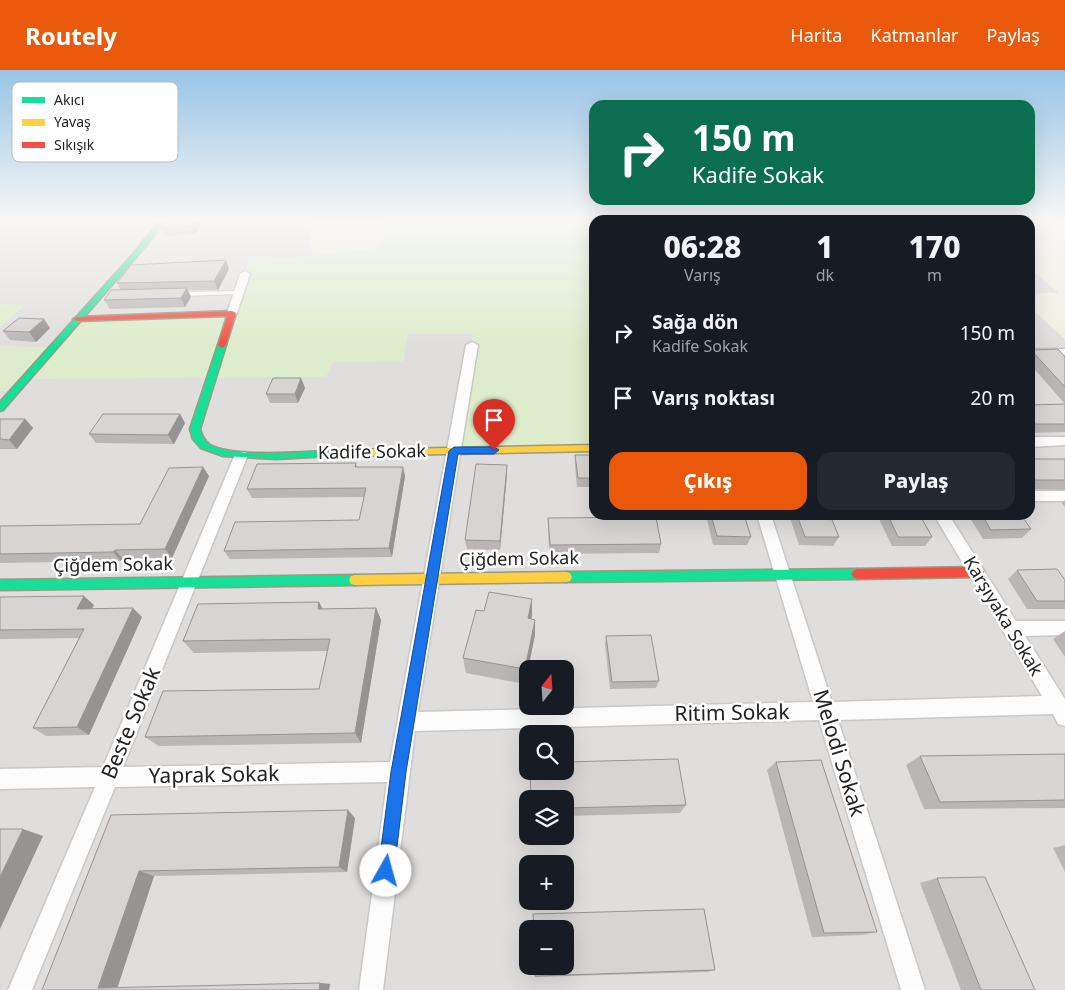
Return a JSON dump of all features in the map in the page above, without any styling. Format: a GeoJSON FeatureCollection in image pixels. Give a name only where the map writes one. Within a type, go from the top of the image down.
{"type":"FeatureCollection","features":[{"type":"Feature","properties":{"kind":"street"},"geometry":{"type":"LineString","coordinates":[[0,408],[78,319],[103,296],[130,262]]}},
{"type":"Feature","properties":{"kind":"street"},"geometry":{"type":"LineString","coordinates":[[78,319],[232,312],[245,274]]}},
{"type":"Feature","properties":{"kind":"street","name":"Kadife Sokak"},"geometry":{"type":"LineString","coordinates":[[232,312],[196,428],[196,436],[202,444],[223,453],[241,455],[589,448]]}},
{"type":"Feature","properties":{"kind":"street"},"geometry":{"type":"LineString","coordinates":[[371,990],[398,772],[472,345]]}},
{"type":"Feature","properties":{"kind":"street"},"geometry":{"type":"LineString","coordinates":[[1035,352],[1064,353]]}},
{"type":"Feature","properties":{"kind":"street"},"geometry":{"type":"LineString","coordinates":[[1035,442],[1065,441]]}},
{"type":"Feature","properties":{"kind":"street","name":"Beste Sokak"},"geometry":{"type":"LineString","coordinates":[[20,990],[191,581],[241,455]]}},
{"type":"Feature","properties":{"kind":"street"},"geometry":{"type":"LineString","coordinates":[[1035,496],[1065,496]]}},
{"type":"Feature","properties":{"kind":"street","name":"Melodi Sokak"},"geometry":{"type":"LineString","coordinates":[[766,520],[913,990]]}},
{"type":"Feature","properties":{"kind":"street","name":"Karşıyaka Sokak"},"geometry":{"type":"LineString","coordinates":[[944,520],[1062,711]]}},
{"type":"Feature","properties":{"kind":"street","name":"Çiğdem Sokak"},"geometry":{"type":"LineString","coordinates":[[0,585],[782,573],[978,572]]}},
{"type":"Feature","properties":{"kind":"street"},"geometry":{"type":"LineString","coordinates":[[1012,629],[1065,628]]}},
{"type":"Feature","properties":{"kind":"street","name":"Ritim Sokak"},"geometry":{"type":"LineString","coordinates":[[407,722],[825,711],[1062,711]]}},
{"type":"Feature","properties":{"kind":"street","name":"Yaprak Sokak"},"geometry":{"type":"LineString","coordinates":[[0,779],[398,772]]}},
{"type":"Feature","properties":{"kind":"lane"},"geometry":{"type":"LineString","coordinates":[[173,294],[239,293]]}},
{"type":"Feature","properties":{"kind":"shaded area"},"geometry":{"type":"Polygon","coordinates":[[[0,262],[250,262],[232,313],[51,348],[0,346],[0,326],[23,306],[0,304],[0,262]]]}},
{"type":"Feature","properties":{"kind":"shaded area"},"geometry":{"type":"Polygon","coordinates":[[[1035,274],[1037,274],[1060,293],[1035,294],[1035,274]]]}},
{"type":"Feature","properties":{"kind":"shaded area"},"geometry":{"type":"Polygon","coordinates":[[[1035,312],[1065,339],[1065,990],[0,990],[0,391],[17,388],[25,379],[333,362],[403,361],[408,334],[473,334],[472,345],[589,444],[589,520],[1035,520],[1035,312]]]}},
{"type":"Feature","properties":{"kind":"green space"},"geometry":{"type":"Polygon","coordinates":[[[249,262],[589,262],[589,448],[454,451],[473,334],[408,334],[403,361],[333,362],[326,377],[25,379],[17,388],[0,391],[0,346],[50,348],[77,319],[232,313],[249,262]]]}},
{"type":"Feature","properties":{"kind":"green space"},"geometry":{"type":"Polygon","coordinates":[[[1035,262],[1065,262],[1065,339],[1035,312],[1035,294],[1059,293],[1035,274],[1035,262]]]}},
{"type":"Feature","properties":{"kind":"green space"},"geometry":{"type":"Polygon","coordinates":[[[0,304],[24,305],[0,326],[0,304]]]}},
{"type":"Feature","properties":{"kind":"building"},"geometry":{"type":"Polygon","coordinates":[[[225,262],[214,281],[117,283],[131,265],[225,262]]]}},
{"type":"Feature","properties":{"kind":"building"},"geometry":{"type":"Polygon","coordinates":[[[187,288],[181,298],[104,300],[111,290],[187,288]]]}},
{"type":"Feature","properties":{"kind":"building"},"geometry":{"type":"Polygon","coordinates":[[[19,318],[44,319],[29,332],[3,331],[19,318]]]}},
{"type":"Feature","properties":{"kind":"building"},"geometry":{"type":"Polygon","coordinates":[[[1058,349],[1065,357],[1065,387],[1035,354],[1035,350],[1058,349]]]}},
{"type":"Feature","properties":{"kind":"building"},"geometry":{"type":"Polygon","coordinates":[[[273,378],[301,378],[295,394],[266,394],[273,378]]]}},
{"type":"Feature","properties":{"kind":"building"},"geometry":{"type":"Polygon","coordinates":[[[1065,404],[1065,424],[1035,424],[1035,405],[1065,404]]]}},
{"type":"Feature","properties":{"kind":"building"},"geometry":{"type":"Polygon","coordinates":[[[103,414],[180,414],[168,435],[89,434],[103,414]]]}},
{"type":"Feature","properties":{"kind":"building"},"geometry":{"type":"Polygon","coordinates":[[[0,419],[25,419],[9,440],[0,439],[0,419]]]}},
{"type":"Feature","properties":{"kind":"building"},"geometry":{"type":"Polygon","coordinates":[[[575,455],[589,455],[589,478],[578,478],[575,455]]]}},
{"type":"Feature","properties":{"kind":"building"},"geometry":{"type":"Polygon","coordinates":[[[1035,459],[1065,459],[1065,480],[1035,480],[1035,459]]]}},
{"type":"Feature","properties":{"kind":"building"},"geometry":{"type":"Polygon","coordinates":[[[356,463],[355,467],[403,467],[389,548],[224,551],[235,522],[359,520],[366,488],[247,489],[257,464],[356,463]]]}},
{"type":"Feature","properties":{"kind":"building"},"geometry":{"type":"Polygon","coordinates":[[[476,464],[507,465],[500,541],[465,540],[476,464]]]}},
{"type":"Feature","properties":{"kind":"building"},"geometry":{"type":"Polygon","coordinates":[[[203,467],[165,549],[0,554],[0,526],[140,524],[169,468],[203,467]]]}},
{"type":"Feature","properties":{"kind":"building"},"geometry":{"type":"Polygon","coordinates":[[[548,518],[657,520],[661,544],[550,545],[548,518]]]}},
{"type":"Feature","properties":{"kind":"building"},"geometry":{"type":"Polygon","coordinates":[[[712,520],[746,520],[751,537],[717,536],[712,520]]]}},
{"type":"Feature","properties":{"kind":"building"},"geometry":{"type":"Polygon","coordinates":[[[799,520],[832,520],[839,537],[805,537],[799,520]]]}},
{"type":"Feature","properties":{"kind":"building"},"geometry":{"type":"Polygon","coordinates":[[[890,520],[923,520],[932,537],[898,537],[890,520]]]}},
{"type":"Feature","properties":{"kind":"building"},"geometry":{"type":"Polygon","coordinates":[[[985,520],[1025,520],[1031,529],[991,530],[985,520]]]}},
{"type":"Feature","properties":{"kind":"building"},"geometry":{"type":"Polygon","coordinates":[[[1057,569],[1065,580],[1065,601],[1037,601],[1017,570],[1057,569]]]}},
{"type":"Feature","properties":{"kind":"building"},"geometry":{"type":"Polygon","coordinates":[[[489,592],[532,599],[528,618],[535,620],[527,660],[519,660],[519,668],[463,658],[476,610],[484,611],[489,592]]]}},
{"type":"Feature","properties":{"kind":"building"},"geometry":{"type":"Polygon","coordinates":[[[84,596],[77,609],[133,608],[77,727],[33,728],[84,629],[0,630],[0,597],[84,596]]]}},
{"type":"Feature","properties":{"kind":"building"},"geometry":{"type":"Polygon","coordinates":[[[319,602],[318,609],[376,608],[355,733],[145,737],[163,691],[319,689],[330,639],[183,641],[198,604],[319,602]]]}},
{"type":"Feature","properties":{"kind":"building"},"geometry":{"type":"Polygon","coordinates":[[[651,635],[659,681],[612,682],[606,636],[651,635]]]}},
{"type":"Feature","properties":{"kind":"building"},"geometry":{"type":"Polygon","coordinates":[[[1065,754],[1065,800],[940,802],[920,756],[1065,754]]]}},
{"type":"Feature","properties":{"kind":"building"},"geometry":{"type":"Polygon","coordinates":[[[678,759],[686,805],[574,808],[574,790],[531,790],[530,780],[574,780],[574,762],[678,759]]]}},
{"type":"Feature","properties":{"kind":"building"},"geometry":{"type":"Polygon","coordinates":[[[821,760],[877,932],[824,933],[776,762],[821,760]]]}},
{"type":"Feature","properties":{"kind":"building"},"geometry":{"type":"Polygon","coordinates":[[[348,810],[339,867],[139,871],[98,988],[320,983],[319,990],[42,990],[111,815],[348,810]]]}},
{"type":"Feature","properties":{"kind":"building"},"geometry":{"type":"Polygon","coordinates":[[[0,829],[23,829],[0,877],[0,829]]]}},
{"type":"Feature","properties":{"kind":"building"},"geometry":{"type":"Polygon","coordinates":[[[985,877],[1035,990],[981,990],[937,878],[985,877]]]}},
{"type":"Feature","properties":{"kind":"building"},"geometry":{"type":"Polygon","coordinates":[[[704,909],[715,970],[574,975],[574,920],[533,920],[533,914],[704,909]]]}},
{"type":"Feature","properties":{"kind":"traffic: fast"},"geometry":{"type":"LineString","coordinates":[[0,408],[129,262]]}},
{"type":"Feature","properties":{"kind":"traffic: fast"},"geometry":{"type":"LineString","coordinates":[[222,345],[195,429],[198,439],[202,444],[223,453],[239,455],[276,456],[346,453]]}},
{"type":"Feature","properties":{"kind":"traffic: fast"},"geometry":{"type":"LineString","coordinates":[[566,577],[857,574]]}},
{"type":"Feature","properties":{"kind":"traffic: fast"},"geometry":{"type":"LineString","coordinates":[[0,585],[355,580]]}},
{"type":"Feature","properties":{"kind":"traffic: slow"},"geometry":{"type":"LineString","coordinates":[[346,453],[589,448]]}},
{"type":"Feature","properties":{"kind":"traffic: slow"},"geometry":{"type":"LineString","coordinates":[[355,580],[566,577]]}},
{"type":"Feature","properties":{"kind":"traffic: jam"},"geometry":{"type":"LineString","coordinates":[[77,319],[232,313],[222,345]]}},
{"type":"Feature","properties":{"kind":"traffic: jam"},"geometry":{"type":"LineString","coordinates":[[857,574],[978,572]]}},
{"type":"Feature","properties":{"kind":"route"},"geometry":{"type":"LineString","coordinates":[[386,871],[398,772],[454,451],[494,450]]}}]}
